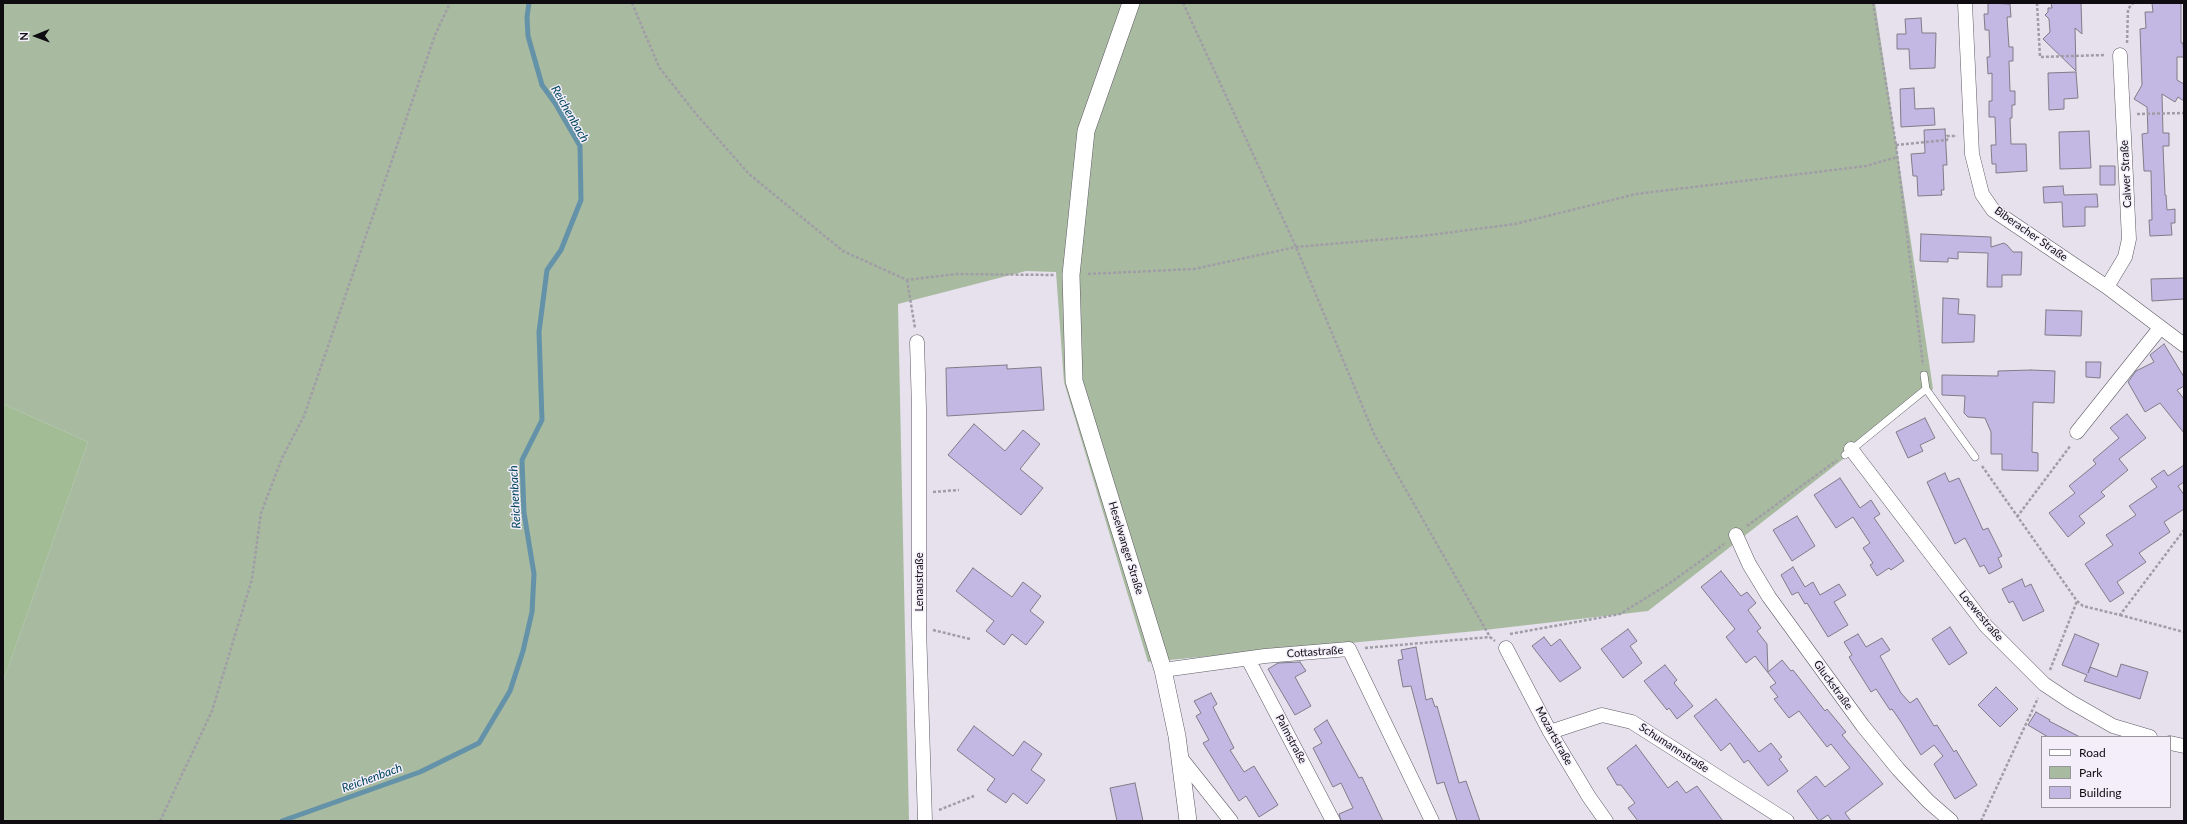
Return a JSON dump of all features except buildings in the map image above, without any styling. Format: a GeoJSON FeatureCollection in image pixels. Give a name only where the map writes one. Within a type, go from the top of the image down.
{"type":"FeatureCollection","features":[{"type":"Feature","properties":{"kind":"street","name":"Heselwanger Straße"},"geometry":{"type":"LineString","coordinates":[[1131,3],[1086,131],[1071,275],[1074,381],[1163,670],[1180,757],[1188,821]]}},
{"type":"Feature","properties":{"kind":"street","name":"Biberacher Straße"},"geometry":{"type":"LineString","coordinates":[[1965,3],[1972,154],[1982,194],[1993,210],[2107,287],[2184,345]]}},
{"type":"Feature","properties":{"kind":"street","name":"Calwer Straße"},"geometry":{"type":"LineString","coordinates":[[2107,287],[2125,257],[2129,239],[2120,55]]}},
{"type":"Feature","properties":{"kind":"street"},"geometry":{"type":"LineString","coordinates":[[2078,432],[2160,328]]}},
{"type":"Feature","properties":{"kind":"street","name":"Lenaustraße"},"geometry":{"type":"LineString","coordinates":[[917,342],[919,627],[925,818]]}},
{"type":"Feature","properties":{"kind":"street","name":"Loewestraße"},"geometry":{"type":"LineString","coordinates":[[1848,452],[1986,626],[2044,684],[2071,702],[2113,726],[2147,736]]}},
{"type":"Feature","properties":{"kind":"street","name":"Gluckstraße"},"geometry":{"type":"LineString","coordinates":[[1736,535],[1749,564],[1769,598],[1863,726],[1898,769],[1928,801],[1951,821]]}},
{"type":"Feature","properties":{"kind":"street","name":"Mozartstraße"},"geometry":{"type":"LineString","coordinates":[[1506,641],[1550,732],[1588,797],[1606,821]]}},
{"type":"Feature","properties":{"kind":"street","name":"Cottastraße"},"geometry":{"type":"LineString","coordinates":[[1163,670],[1248,659],[1349,649],[1432,821]]}},
{"type":"Feature","properties":{"kind":"street","name":"Palmstraße"},"geometry":{"type":"LineString","coordinates":[[1248,659],[1333,821]]}},
{"type":"Feature","properties":{"kind":"street","name":"Schumannstraße"},"geometry":{"type":"LineString","coordinates":[[1550,732],[1602,715],[1632,722],[1787,821]]}},
{"type":"Feature","properties":{"kind":"street"},"geometry":{"type":"LineString","coordinates":[[2171,743],[2184,746]]}},
{"type":"Feature","properties":{"kind":"street"},"geometry":{"type":"LineString","coordinates":[[1180,757],[1231,821]]}},
{"type":"Feature","properties":{"kind":"lane"},"geometry":{"type":"LineString","coordinates":[[1924,375],[1926,389],[1975,457]]}},
{"type":"Feature","properties":{"kind":"lane"},"geometry":{"type":"LineString","coordinates":[[1848,452],[1926,389]]}},
{"type":"Feature","properties":{"kind":"path"},"geometry":{"type":"LineString","coordinates":[[160,821],[212,711],[252,579],[261,513],[282,458],[304,416],[435,35],[450,3]]}},
{"type":"Feature","properties":{"kind":"path"},"geometry":{"type":"LineString","coordinates":[[632,3],[645,30],[659,67],[696,114],[749,174],[843,251],[907,280],[956,274],[1071,275],[1194,269],[1296,247],[1422,236],[1515,224],[1636,194],[1866,166],[1897,157]]}},
{"type":"Feature","properties":{"kind":"path"},"geometry":{"type":"LineString","coordinates":[[1183,3],[1296,247],[1374,434],[1490,637]]}},
{"type":"Feature","properties":{"kind":"path"},"geometry":{"type":"LineString","coordinates":[[1873,3],[1896,145],[1924,375]]}},
{"type":"Feature","properties":{"kind":"path"},"geometry":{"type":"LineString","coordinates":[[2037,3],[2040,57],[2127,54],[2128,9],[2133,3]]}},
{"type":"Feature","properties":{"kind":"path"},"geometry":{"type":"LineString","coordinates":[[2123,114],[2184,113]]}},
{"type":"Feature","properties":{"kind":"path"},"geometry":{"type":"LineString","coordinates":[[1896,145],[1947,140],[1947,136],[1971,135]]}},
{"type":"Feature","properties":{"kind":"path"},"geometry":{"type":"LineString","coordinates":[[907,280],[917,342]]}},
{"type":"Feature","properties":{"kind":"path"},"geometry":{"type":"LineString","coordinates":[[2017,517],[2074,442],[2078,432]]}},
{"type":"Feature","properties":{"kind":"path"},"geometry":{"type":"LineString","coordinates":[[1506,641],[1620,614],[1670,583],[1848,452]]}},
{"type":"Feature","properties":{"kind":"path"},"geometry":{"type":"LineString","coordinates":[[1975,457],[2077,601],[2083,606],[2184,632]]}},
{"type":"Feature","properties":{"kind":"path"},"geometry":{"type":"LineString","coordinates":[[918,492],[959,490]]}},
{"type":"Feature","properties":{"kind":"path"},"geometry":{"type":"LineString","coordinates":[[2120,615],[2184,530]]}},
{"type":"Feature","properties":{"kind":"path"},"geometry":{"type":"LineString","coordinates":[[2056,652],[2077,601]]}},
{"type":"Feature","properties":{"kind":"path"},"geometry":{"type":"LineString","coordinates":[[919,627],[970,639]]}},
{"type":"Feature","properties":{"kind":"path"},"geometry":{"type":"LineString","coordinates":[[1349,649],[1498,636]]}},
{"type":"Feature","properties":{"kind":"path"},"geometry":{"type":"LineString","coordinates":[[1981,821],[2044,684]]}},
{"type":"Feature","properties":{"kind":"path"},"geometry":{"type":"LineString","coordinates":[[925,818],[974,796]]}},
{"type":"Feature","properties":{"kind":"green space"},"geometry":{"type":"Polygon","coordinates":[[[3,3],[1875,3],[1933,389],[1648,611],[1476,631],[1148,662],[1064,382],[1056,272],[1026,271],[898,304],[909,821],[3,821],[3,682],[88,442],[3,404],[3,3]]]}},
{"type":"Feature","properties":{"kind":"green space"},"geometry":{"type":"Polygon","coordinates":[[[3,404],[88,442],[3,682],[3,404]]]}},
{"type":"Feature","properties":{"kind":"waterway","name":"Reichenbach"},"geometry":{"type":"LineString","coordinates":[[282,821],[420,772],[479,743],[510,691],[523,651],[532,612],[534,574],[524,513],[522,460],[542,420],[539,332],[547,270],[561,250],[581,200],[580,146],[555,103],[542,85],[528,36],[527,17],[529,3]]}}]}
